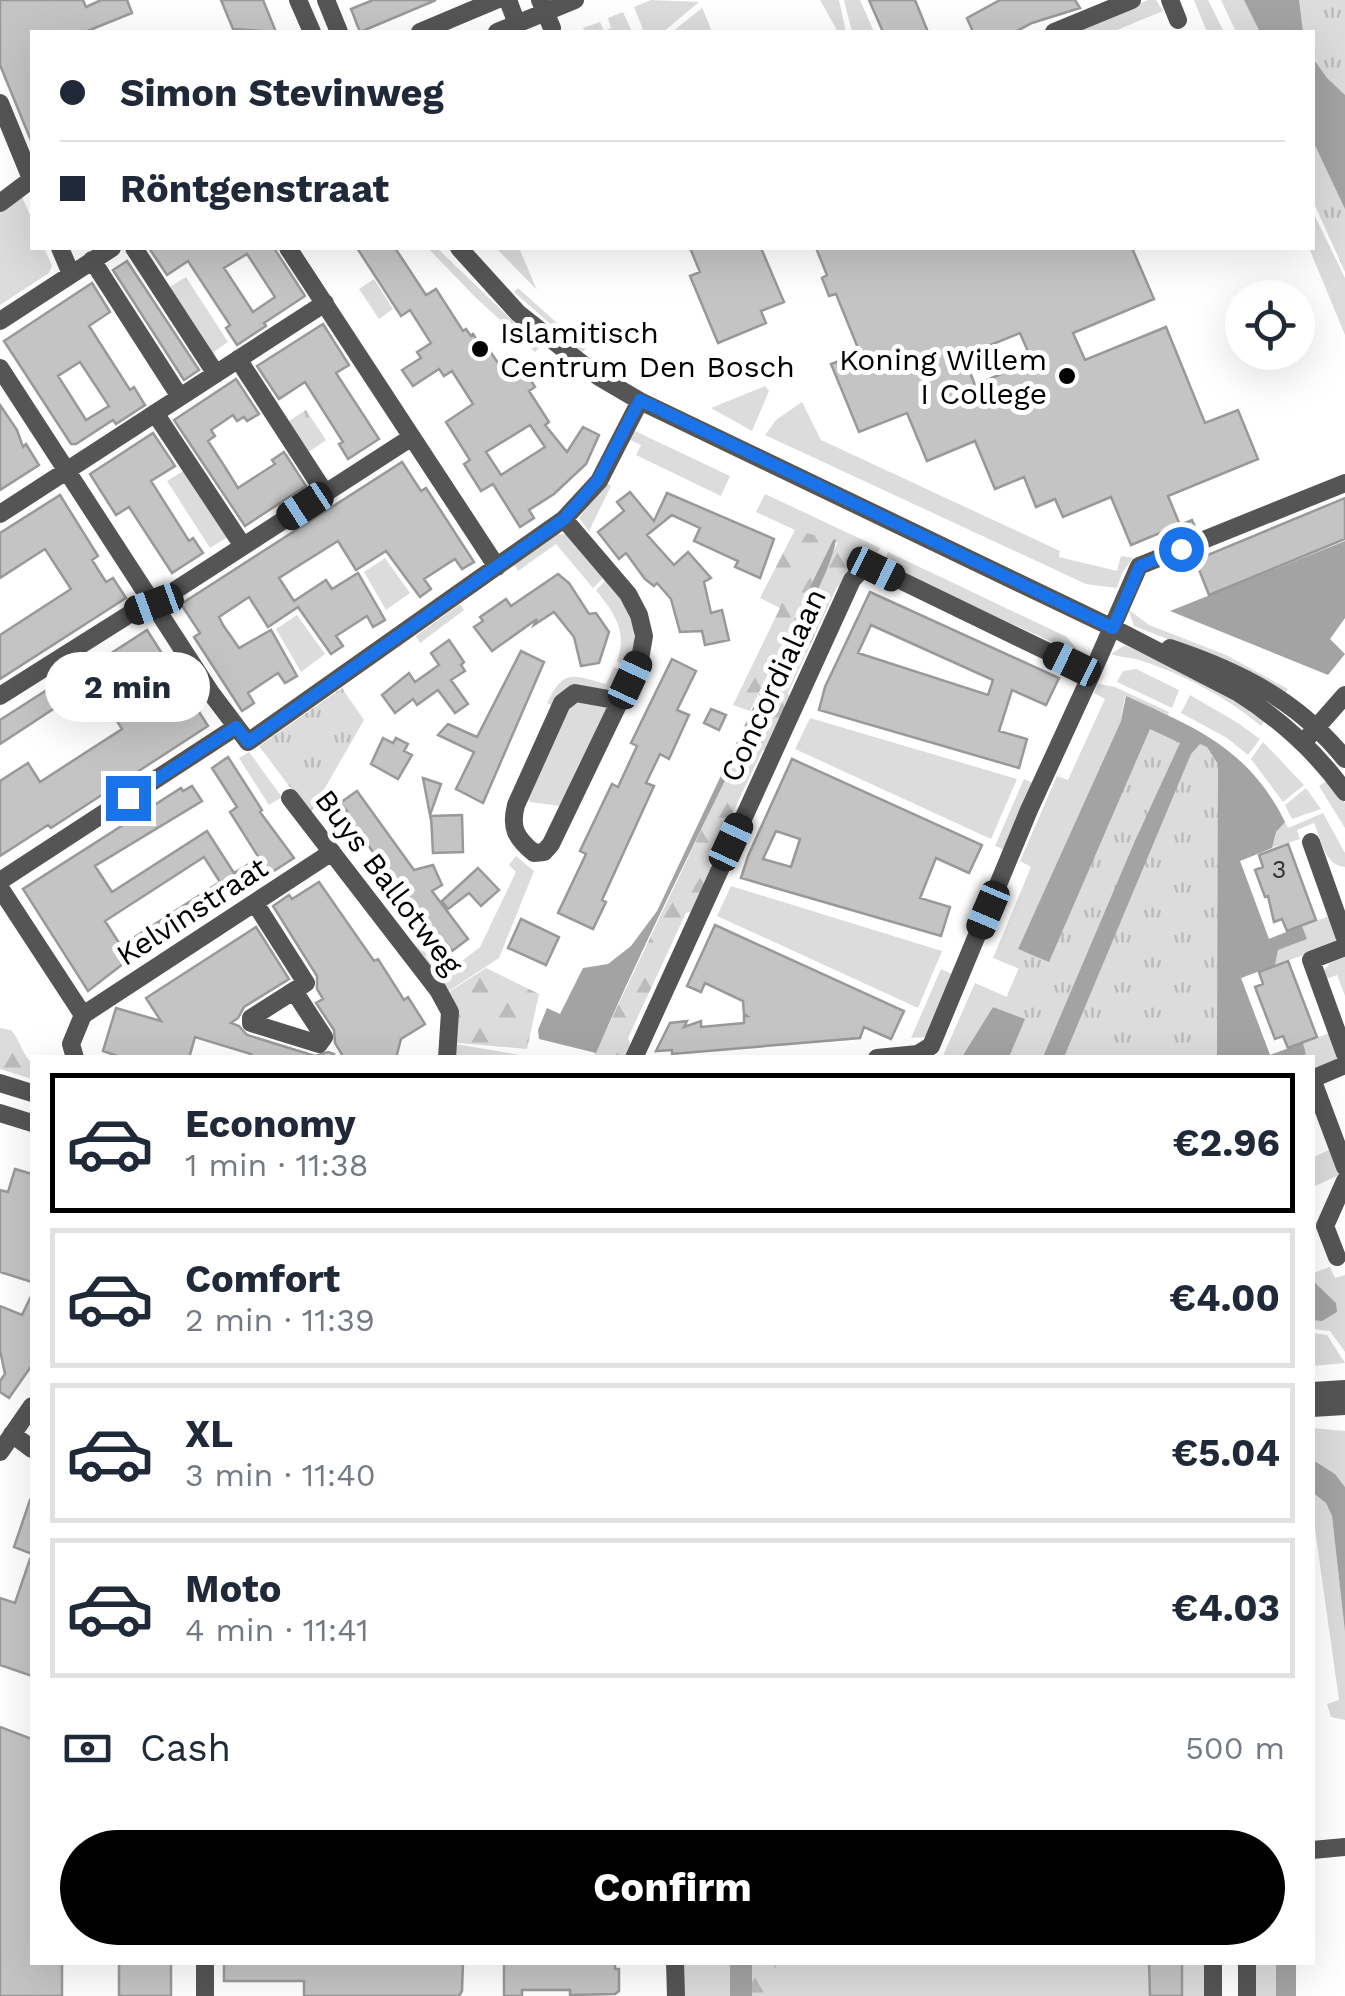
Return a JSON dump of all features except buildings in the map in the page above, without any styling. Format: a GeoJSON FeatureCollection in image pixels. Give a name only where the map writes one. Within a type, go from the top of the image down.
{"type":"FeatureCollection","features":[{"type":"Feature","properties":{"kind":"street"},"geometry":{"type":"LineString","coordinates":[[298,0],[311,30]]}},
{"type":"Feature","properties":{"kind":"street"},"geometry":{"type":"LineString","coordinates":[[326,0],[338,30]]}},
{"type":"Feature","properties":{"kind":"street"},"geometry":{"type":"LineString","coordinates":[[425,30],[496,0]]}},
{"type":"Feature","properties":{"kind":"street"},"geometry":{"type":"LineString","coordinates":[[508,0],[517,24]]}},
{"type":"Feature","properties":{"kind":"street"},"geometry":{"type":"LineString","coordinates":[[1059,30],[1132,0]]}},
{"type":"Feature","properties":{"kind":"street"},"geometry":{"type":"LineString","coordinates":[[1170,0],[1178,20]]}},
{"type":"Feature","properties":{"kind":"street"},"geometry":{"type":"LineString","coordinates":[[503,30],[571,1]]}},
{"type":"Feature","properties":{"kind":"street"},"geometry":{"type":"LineString","coordinates":[[0,103],[30,175]]}},
{"type":"Feature","properties":{"kind":"street"},"geometry":{"type":"LineString","coordinates":[[0,203],[30,181]]}},
{"type":"Feature","properties":{"kind":"street"},"geometry":{"type":"LineString","coordinates":[[61,250],[71,274]]}},
{"type":"Feature","properties":{"kind":"street"},"geometry":{"type":"LineString","coordinates":[[0,321],[109,250]]}},
{"type":"Feature","properties":{"kind":"street"},"geometry":{"type":"LineString","coordinates":[[135,250],[216,374]]}},
{"type":"Feature","properties":{"kind":"street"},"geometry":{"type":"LineString","coordinates":[[289,250],[497,568]]}},
{"type":"Feature","properties":{"kind":"street"},"geometry":{"type":"LineString","coordinates":[[461,250],[518,313],[599,377],[1237,692],[1277,718],[1304,742],[1345,792]]}},
{"type":"Feature","properties":{"kind":"street"},"geometry":{"type":"LineString","coordinates":[[92,260],[180,397]]}},
{"type":"Feature","properties":{"kind":"street"},"geometry":{"type":"LineString","coordinates":[[0,514],[325,303]]}},
{"type":"Feature","properties":{"kind":"street"},"geometry":{"type":"LineString","coordinates":[[238,359],[325,494]]}},
{"type":"Feature","properties":{"kind":"street"},"geometry":{"type":"LineString","coordinates":[[0,368],[242,735]]}},
{"type":"Feature","properties":{"kind":"street"},"geometry":{"type":"LineString","coordinates":[[73,1055],[71,1044],[83,1015],[0,884],[242,735],[497,568],[564,519],[598,480],[640,400]]}},
{"type":"Feature","properties":{"kind":"street"},"geometry":{"type":"LineString","coordinates":[[155,413],[242,546]]}},
{"type":"Feature","properties":{"kind":"street"},"geometry":{"type":"LineString","coordinates":[[0,696],[133,612],[154,604],[412,438]]}},
{"type":"Feature","properties":{"kind":"street"},"geometry":{"type":"LineString","coordinates":[[908,1055],[931,1046],[1028,810],[1140,566],[1345,483]]}},
{"type":"Feature","properties":{"kind":"street"},"geometry":{"type":"LineString","coordinates":[[564,519],[628,594],[644,636],[640,659],[620,702],[551,844],[544,852],[534,853],[520,842],[512,821],[562,703],[575,693],[620,702]]}},
{"type":"Feature","properties":{"kind":"street","name":"Concordialaan"},"geometry":{"type":"LineString","coordinates":[[635,1055],[852,580],[862,569],[876,569],[1092,673]]}},
{"type":"Feature","properties":{"kind":"street"},"geometry":{"type":"LineString","coordinates":[[1113,628],[1250,679],[1288,703],[1345,759]]}},
{"type":"Feature","properties":{"kind":"street"},"geometry":{"type":"LineString","coordinates":[[1304,742],[1345,695]]}},
{"type":"Feature","properties":{"kind":"street","name":"Buys Ballotweg"},"geometry":{"type":"LineString","coordinates":[[290,798],[444,1001],[450,1012],[446,1055]]}},
{"type":"Feature","properties":{"kind":"street"},"geometry":{"type":"LineString","coordinates":[[1311,842],[1345,938]]}},
{"type":"Feature","properties":{"kind":"street","name":"Kelvinstraat"},"geometry":{"type":"LineString","coordinates":[[83,1015],[332,852]]}},
{"type":"Feature","properties":{"kind":"street"},"geometry":{"type":"LineString","coordinates":[[1325,883],[1345,875]]}},
{"type":"Feature","properties":{"kind":"street"},"geometry":{"type":"LineString","coordinates":[[255,903],[306,983],[294,990]]}},
{"type":"Feature","properties":{"kind":"street"},"geometry":{"type":"LineString","coordinates":[[1345,947],[1311,960],[1345,1054]]}},
{"type":"Feature","properties":{"kind":"street"},"geometry":{"type":"LineString","coordinates":[[1315,1078],[1345,1066]]}},
{"type":"Feature","properties":{"kind":"street"},"geometry":{"type":"LineString","coordinates":[[0,1083],[30,1092]]}},
{"type":"Feature","properties":{"kind":"street"},"geometry":{"type":"LineString","coordinates":[[1315,1087],[1345,1167]]}},
{"type":"Feature","properties":{"kind":"street"},"geometry":{"type":"LineString","coordinates":[[0,1113],[30,1122]]}},
{"type":"Feature","properties":{"kind":"street"},"geometry":{"type":"LineString","coordinates":[[1337,1257],[1326,1226],[1345,1180]]}},
{"type":"Feature","properties":{"kind":"street"},"geometry":{"type":"LineString","coordinates":[[1315,1391],[1345,1389]]}},
{"type":"Feature","properties":{"kind":"street"},"geometry":{"type":"LineString","coordinates":[[1315,1408],[1345,1406]]}},
{"type":"Feature","properties":{"kind":"street"},"geometry":{"type":"LineString","coordinates":[[0,1452],[30,1409]]}},
{"type":"Feature","properties":{"kind":"street"},"geometry":{"type":"LineString","coordinates":[[12,1434],[30,1448]]}},
{"type":"Feature","properties":{"kind":"street"},"geometry":{"type":"LineString","coordinates":[[1315,1850],[1345,1847]]}},
{"type":"Feature","properties":{"kind":"street"},"geometry":{"type":"LineString","coordinates":[[204,1996],[205,1965]]}},
{"type":"Feature","properties":{"kind":"street"},"geometry":{"type":"LineString","coordinates":[[676,1965],[676,1996]]}},
{"type":"Feature","properties":{"kind":"street"},"geometry":{"type":"LineString","coordinates":[[1213,1965],[1213,1996]]}},
{"type":"Feature","properties":{"kind":"street"},"geometry":{"type":"LineString","coordinates":[[1247,1965],[1247,1996]]}},
{"type":"Feature","properties":{"kind":"green space"},"geometry":{"type":"Polygon","coordinates":[[[651,0],[699,2],[665,30],[643,30],[634,7],[651,0]]]}},
{"type":"Feature","properties":{"kind":"green space"},"geometry":{"type":"Polygon","coordinates":[[[820,0],[839,0],[846,30],[837,30],[820,0]]]}},
{"type":"Feature","properties":{"kind":"green space"},"geometry":{"type":"Polygon","coordinates":[[[844,0],[860,0],[873,30],[852,30],[844,0]]]}},
{"type":"Feature","properties":{"kind":"green space"},"geometry":{"type":"Polygon","coordinates":[[[1148,0],[1156,0],[1163,11],[1117,30],[1083,30],[1148,0]]]}},
{"type":"Feature","properties":{"kind":"green space"},"geometry":{"type":"Polygon","coordinates":[[[1194,0],[1208,0],[1223,30],[1206,30],[1194,0]]]}},
{"type":"Feature","properties":{"kind":"green space"},"geometry":{"type":"Polygon","coordinates":[[[1221,0],[1345,0],[1345,272],[1315,205],[1315,30],[1235,30],[1221,0]]]}},
{"type":"Feature","properties":{"kind":"green space"},"geometry":{"type":"Polygon","coordinates":[[[702,8],[711,30],[674,30],[702,8]]]}},
{"type":"Feature","properties":{"kind":"green space"},"geometry":{"type":"Polygon","coordinates":[[[623,12],[631,30],[606,30],[611,28],[608,18],[623,12]]]}},
{"type":"Feature","properties":{"kind":"green space"},"geometry":{"type":"Polygon","coordinates":[[[600,22],[604,30],[583,28],[600,22]]]}},
{"type":"Feature","properties":{"kind":"green space"},"geometry":{"type":"Polygon","coordinates":[[[22,197],[30,215],[30,250],[45,250],[52,266],[49,273],[0,305],[0,204],[22,197]]]}},
{"type":"Feature","properties":{"kind":"green space"},"geometry":{"type":"Polygon","coordinates":[[[1315,216],[1345,278],[1345,335],[1310,250],[1315,250],[1315,216]]]}},
{"type":"Feature","properties":{"kind":"green space"},"geometry":{"type":"Polygon","coordinates":[[[430,250],[439,250],[540,347],[535,352],[430,250]]]}},
{"type":"Feature","properties":{"kind":"green space"},"geometry":{"type":"Polygon","coordinates":[[[498,250],[520,250],[537,290],[498,250]]]}},
{"type":"Feature","properties":{"kind":"green space"},"geometry":{"type":"Polygon","coordinates":[[[186,277],[228,342],[208,356],[165,290],[186,277]]]}},
{"type":"Feature","properties":{"kind":"green space"},"geometry":{"type":"Polygon","coordinates":[[[374,279],[393,309],[379,319],[359,289],[374,279]]]}},
{"type":"Feature","properties":{"kind":"green space"},"geometry":{"type":"Polygon","coordinates":[[[518,288],[586,349],[582,352],[514,292],[518,288]]]}},
{"type":"Feature","properties":{"kind":"green space"},"geometry":{"type":"Polygon","coordinates":[[[765,386],[769,391],[752,431],[711,408],[765,386]]]}},
{"type":"Feature","properties":{"kind":"green space"},"geometry":{"type":"Polygon","coordinates":[[[802,402],[821,440],[1060,551],[1059,557],[1117,571],[1121,556],[1133,558],[1117,588],[1086,584],[765,435],[776,420],[802,402]]]}},
{"type":"Feature","properties":{"kind":"green space"},"geometry":{"type":"Polygon","coordinates":[[[306,410],[326,440],[306,454],[286,423],[306,410]]]}},
{"type":"Feature","properties":{"kind":"green space"},"geometry":{"type":"Polygon","coordinates":[[[635,431],[730,476],[721,496],[636,455],[641,445],[628,439],[635,431]]]}},
{"type":"Feature","properties":{"kind":"green space"},"geometry":{"type":"Polygon","coordinates":[[[188,468],[231,535],[210,548],[167,481],[188,468]]]}},
{"type":"Feature","properties":{"kind":"green space"},"geometry":{"type":"Polygon","coordinates":[[[607,483],[611,486],[589,531],[579,518],[607,483]]]}},
{"type":"Feature","properties":{"kind":"green space"},"geometry":{"type":"Polygon","coordinates":[[[765,494],[880,548],[873,562],[855,566],[853,547],[795,530],[756,512],[765,494]]]}},
{"type":"Feature","properties":{"kind":"green space"},"geometry":{"type":"Polygon","coordinates":[[[795,530],[833,540],[750,711],[733,705],[780,608],[760,598],[795,530]]]}},
{"type":"Feature","properties":{"kind":"green space"},"geometry":{"type":"Polygon","coordinates":[[[565,534],[604,577],[593,588],[556,544],[518,571],[514,564],[555,535],[565,534]]]}},
{"type":"Feature","properties":{"kind":"green space"},"geometry":{"type":"Polygon","coordinates":[[[838,542],[854,547],[855,566],[846,583],[837,587],[788,693],[792,701],[771,747],[762,751],[709,863],[713,872],[695,910],[686,913],[628,1038],[631,1047],[627,1055],[594,1055],[838,542]]]}},
{"type":"Feature","properties":{"kind":"green space"},"geometry":{"type":"Polygon","coordinates":[[[888,552],[1067,637],[1076,648],[1074,652],[883,565],[888,552]]]}},
{"type":"Feature","properties":{"kind":"green space"},"geometry":{"type":"Polygon","coordinates":[[[385,558],[410,593],[386,610],[364,572],[385,558]]]}},
{"type":"Feature","properties":{"kind":"green space"},"geometry":{"type":"Polygon","coordinates":[[[606,580],[623,600],[631,618],[632,664],[627,666],[617,661],[620,631],[596,590],[606,580]]]}},
{"type":"Feature","properties":{"kind":"green space"},"geometry":{"type":"Polygon","coordinates":[[[460,604],[464,610],[420,643],[416,636],[460,604]]]}},
{"type":"Feature","properties":{"kind":"green space"},"geometry":{"type":"Polygon","coordinates":[[[1128,609],[1149,625],[1226,655],[1288,689],[1284,695],[1232,664],[1134,626],[1128,609]]]}},
{"type":"Feature","properties":{"kind":"green space"},"geometry":{"type":"Polygon","coordinates":[[[297,615],[325,654],[301,672],[276,629],[297,615]]]}},
{"type":"Feature","properties":{"kind":"green space"},"geometry":{"type":"Polygon","coordinates":[[[1125,645],[1229,695],[1266,719],[1261,726],[1189,680],[1158,666],[1111,654],[1125,645]]]}},
{"type":"Feature","properties":{"kind":"green space"},"geometry":{"type":"Polygon","coordinates":[[[614,667],[624,672],[621,687],[602,693],[569,686],[553,706],[547,703],[564,679],[577,677],[606,684],[614,667]]]}},
{"type":"Feature","properties":{"kind":"green space"},"geometry":{"type":"Polygon","coordinates":[[[1136,669],[1179,690],[1172,708],[1117,682],[1123,671],[1136,669]]]}},
{"type":"Feature","properties":{"kind":"green space"},"geometry":{"type":"Polygon","coordinates":[[[1098,684],[1115,687],[1169,712],[1168,715],[1125,696],[1121,721],[1018,949],[1049,962],[1042,978],[993,958],[1031,867],[1020,861],[1057,776],[1068,780],[1105,699],[1094,693],[1098,684]]]}},
{"type":"Feature","properties":{"kind":"green space"},"geometry":{"type":"Polygon","coordinates":[[[342,688],[364,720],[310,814],[259,746],[342,688]]]}},
{"type":"Feature","properties":{"kind":"green space"},"geometry":{"type":"Polygon","coordinates":[[[1190,695],[1260,739],[1248,755],[1227,738],[1181,713],[1190,695]]]}},
{"type":"Feature","properties":{"kind":"green space"},"geometry":{"type":"Polygon","coordinates":[[[1126,696],[1218,744],[1255,776],[1285,822],[1276,832],[1272,848],[1240,861],[1269,939],[1302,926],[1307,939],[1278,950],[1275,965],[1288,961],[1241,978],[1270,1055],[980,1055],[1123,716],[1126,696]]]}},
{"type":"Feature","properties":{"kind":"green space"},"geometry":{"type":"Polygon","coordinates":[[[577,698],[613,705],[560,806],[530,802],[527,798],[564,712],[577,698]]]}},
{"type":"Feature","properties":{"kind":"green space"},"geometry":{"type":"Polygon","coordinates":[[[810,718],[1017,779],[991,839],[795,749],[810,718]]]}},
{"type":"Feature","properties":{"kind":"green space"},"geometry":{"type":"Polygon","coordinates":[[[1263,742],[1304,785],[1283,802],[1251,759],[1263,742]]]}},
{"type":"Feature","properties":{"kind":"green space"},"geometry":{"type":"Polygon","coordinates":[[[249,752],[282,797],[269,805],[239,758],[249,752]]]}},
{"type":"Feature","properties":{"kind":"green space"},"geometry":{"type":"Polygon","coordinates":[[[1024,779],[1037,785],[1008,851],[995,846],[1024,779]]]}},
{"type":"Feature","properties":{"kind":"green space"},"geometry":{"type":"Polygon","coordinates":[[[1329,779],[1345,803],[1345,828],[1319,786],[1329,779]]]}},
{"type":"Feature","properties":{"kind":"green space"},"geometry":{"type":"Polygon","coordinates":[[[1306,788],[1321,809],[1292,819],[1285,805],[1306,788]]]}},
{"type":"Feature","properties":{"kind":"green space"},"geometry":{"type":"Polygon","coordinates":[[[1323,813],[1345,853],[1345,867],[1328,857],[1314,823],[1297,830],[1300,839],[1272,848],[1276,832],[1285,822],[1288,828],[1323,813]]]}},
{"type":"Feature","properties":{"kind":"green space"},"geometry":{"type":"Polygon","coordinates":[[[516,856],[534,871],[499,958],[446,993],[413,950],[419,945],[444,975],[480,947],[516,872],[509,865],[516,856]]]}},
{"type":"Feature","properties":{"kind":"green space"},"geometry":{"type":"Polygon","coordinates":[[[731,886],[942,951],[918,1008],[717,916],[731,886]]]}},
{"type":"Feature","properties":{"kind":"green space"},"geometry":{"type":"Polygon","coordinates":[[[1329,916],[1335,944],[1275,965],[1278,950],[1306,939],[1302,926],[1329,916]]]}},
{"type":"Feature","properties":{"kind":"green space"},"geometry":{"type":"Polygon","coordinates":[[[1345,957],[1345,996],[1337,975],[1326,979],[1323,972],[1330,963],[1345,957]]]}},
{"type":"Feature","properties":{"kind":"green space"},"geometry":{"type":"Polygon","coordinates":[[[486,968],[539,994],[527,1049],[447,1042],[441,997],[486,968]]]}},
{"type":"Feature","properties":{"kind":"green space"},"geometry":{"type":"Polygon","coordinates":[[[941,969],[954,975],[927,1037],[911,1038],[941,969]]]}},
{"type":"Feature","properties":{"kind":"green space"},"geometry":{"type":"Polygon","coordinates":[[[975,983],[1029,1007],[1025,1019],[993,1007],[965,1055],[943,1055],[975,983]]]}},
{"type":"Feature","properties":{"kind":"green space"},"geometry":{"type":"Polygon","coordinates":[[[0,1028],[11,1030],[30,1061],[30,1078],[0,1069],[0,1028]]]}},
{"type":"Feature","properties":{"kind":"green space"},"geometry":{"type":"Polygon","coordinates":[[[1329,1033],[1339,1058],[1315,1069],[1315,1055],[1304,1055],[1303,1043],[1329,1033]]]}},
{"type":"Feature","properties":{"kind":"green space"},"geometry":{"type":"Polygon","coordinates":[[[1303,1043],[1304,1055],[1270,1055],[1303,1043]]]}},
{"type":"Feature","properties":{"kind":"green space"},"geometry":{"type":"Polygon","coordinates":[[[456,1044],[519,1055],[454,1055],[456,1044]]]}},
{"type":"Feature","properties":{"kind":"green space"},"geometry":{"type":"Polygon","coordinates":[[[1329,1150],[1339,1175],[1315,1186],[1315,1156],[1329,1150]]]}},
{"type":"Feature","properties":{"kind":"green space"},"geometry":{"type":"Polygon","coordinates":[[[1330,1267],[1335,1278],[1345,1275],[1345,1352],[1330,1331],[1315,1329],[1315,1272],[1330,1267]]]}},
{"type":"Feature","properties":{"kind":"green space"},"geometry":{"type":"Polygon","coordinates":[[[1315,1333],[1327,1335],[1345,1363],[1315,1366],[1315,1333]]]}},
{"type":"Feature","properties":{"kind":"green space"},"geometry":{"type":"Polygon","coordinates":[[[1315,1428],[1345,1431],[1345,1487],[1335,1474],[1315,1461],[1315,1428]]]}},
{"type":"Feature","properties":{"kind":"green space"},"geometry":{"type":"Polygon","coordinates":[[[1315,1495],[1326,1503],[1332,1516],[1345,1632],[1345,1720],[1331,1717],[1327,1704],[1339,1700],[1315,1529],[1315,1495]]]}},
{"type":"Feature","properties":{"kind":"green space"},"geometry":{"type":"Polygon","coordinates":[[[682,1965],[730,1965],[730,1996],[682,1996],[682,1965]]]}},
{"type":"Feature","properties":{"kind":"green space"},"geometry":{"type":"Polygon","coordinates":[[[752,1965],[1204,1965],[1204,1996],[752,1996],[752,1965]]]}},
{"type":"Feature","properties":{"kind":"green space"},"geometry":{"type":"Polygon","coordinates":[[[752,1965],[776,1965],[776,1996],[752,1996],[752,1965]]]}},
{"type":"Feature","properties":{"kind":"green space"},"geometry":{"type":"Polygon","coordinates":[[[1252,1965],[1276,1965],[1276,1996],[1252,1996],[1252,1965]]]}},
{"type":"Feature","properties":{"kind":"shaded area"},"geometry":{"type":"Polygon","coordinates":[[[1244,0],[1299,0],[1303,30],[1259,30],[1244,0]]]}},
{"type":"Feature","properties":{"kind":"shaded area"},"geometry":{"type":"Polygon","coordinates":[[[1315,61],[1345,95],[1345,209],[1315,145],[1315,61]]]}},
{"type":"Feature","properties":{"kind":"shaded area"},"geometry":{"type":"Polygon","coordinates":[[[836,539],[821,583],[596,1053],[539,1039],[538,1030],[547,1008],[560,1014],[583,968],[608,964],[631,946],[657,911],[836,539]]]}},
{"type":"Feature","properties":{"kind":"shaded area"},"geometry":{"type":"Polygon","coordinates":[[[1345,541],[1345,618],[1330,639],[1345,654],[1328,675],[1170,611],[1345,541]]]}},
{"type":"Feature","properties":{"kind":"shaded area"},"geometry":{"type":"Polygon","coordinates":[[[1126,696],[1197,730],[1237,758],[1285,822],[1276,832],[1272,848],[1240,861],[1269,939],[1302,926],[1307,939],[1278,950],[1275,965],[1241,978],[1270,1055],[1217,1055],[1218,764],[1207,747],[1200,744],[1191,754],[1065,1055],[1044,1055],[1180,743],[1150,729],[1049,962],[1018,949],[1121,721],[1126,696]]]}},
{"type":"Feature","properties":{"kind":"shaded area"},"geometry":{"type":"Polygon","coordinates":[[[993,1007],[1025,1019],[1010,1055],[963,1055],[993,1007]]]}},
{"type":"Feature","properties":{"kind":"shaded area"},"geometry":{"type":"Polygon","coordinates":[[[1303,1043],[1304,1055],[1270,1055],[1303,1043]]]}},
{"type":"Feature","properties":{"kind":"shaded area"},"geometry":{"type":"Polygon","coordinates":[[[1315,1283],[1336,1303],[1337,1312],[1322,1321],[1315,1320],[1315,1283]]]}},
{"type":"Feature","properties":{"kind":"shaded area"},"geometry":{"type":"Polygon","coordinates":[[[1315,1461],[1335,1474],[1345,1487],[1345,1632],[1332,1516],[1326,1503],[1315,1495],[1315,1461]]]}},
{"type":"Feature","properties":{"kind":"shaded area"},"geometry":{"type":"Polygon","coordinates":[[[730,1965],[752,1965],[752,1996],[730,1996],[730,1965]]]}},
{"type":"Feature","properties":{"kind":"shaded area"},"geometry":{"type":"Polygon","coordinates":[[[1276,1965],[1296,1965],[1296,1996],[1276,1996],[1276,1965]]]}},
{"type":"Feature","properties":{"kind":"place","name":"Islamitisch Centrum Den Bosch"},"geometry":{"type":"Point","coordinates":[480,349]}},
{"type":"Feature","properties":{"kind":"place","name":"Koning Willem I College"},"geometry":{"type":"Point","coordinates":[1067,376]}},
{"type":"Feature","properties":{"kind":"route"},"geometry":{"type":"LineString","coordinates":[[128,798],[236,727],[248,742],[564,519],[598,480],[640,400],[1113,628],[1140,566],[1181,549]]}}]}
